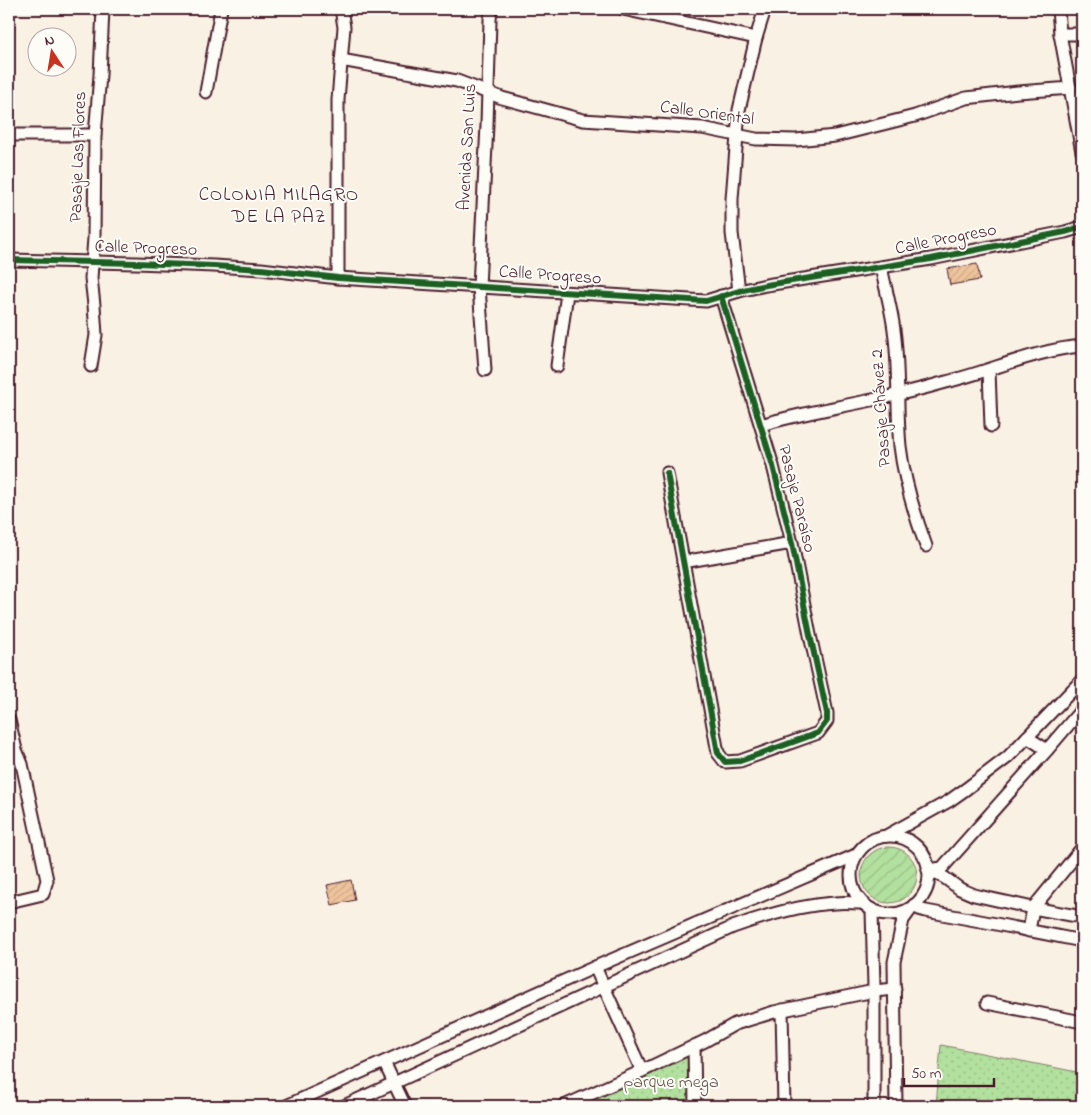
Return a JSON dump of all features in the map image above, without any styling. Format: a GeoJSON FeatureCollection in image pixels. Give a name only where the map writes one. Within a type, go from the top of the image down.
{"type":"FeatureCollection","features":[{"type":"Feature","properties":{"kind":"street","name":"Pasaje Las Flores"},"geometry":{"type":"LineString","coordinates":[[91,366],[96,335],[91,278],[94,238],[95,135],[103,9]]}},
{"type":"Feature","properties":{"kind":"street"},"geometry":{"type":"LineString","coordinates":[[206,92],[221,9]]}},
{"type":"Feature","properties":{"kind":"street"},"geometry":{"type":"LineString","coordinates":[[338,278],[338,100],[344,27],[341,9]]}},
{"type":"Feature","properties":{"kind":"street","name":"Avenida San Luis"},"geometry":{"type":"LineString","coordinates":[[485,370],[479,287],[491,9]]}},
{"type":"Feature","properties":{"kind":"street"},"geometry":{"type":"LineString","coordinates":[[623,9],[756,38]]}},
{"type":"Feature","properties":{"kind":"street"},"geometry":{"type":"LineString","coordinates":[[739,290],[732,224],[732,199],[739,110],[765,9]]}},
{"type":"Feature","properties":{"kind":"street"},"geometry":{"type":"LineString","coordinates":[[1058,9],[1060,34],[1082,152]]}},
{"type":"Feature","properties":{"kind":"street"},"geometry":{"type":"LineString","coordinates":[[1060,34],[1082,34]]}},
{"type":"Feature","properties":{"kind":"street","name":"Calle Oriental"},"geometry":{"type":"LineString","coordinates":[[341,60],[457,81],[518,103],[583,120],[702,128],[756,138],[796,140],[836,136],[915,116],[966,98],[1070,88]]}},
{"type":"Feature","properties":{"kind":"street"},"geometry":{"type":"LineString","coordinates":[[9,135],[95,135]]}},
{"type":"Feature","properties":{"kind":"street","name":"Calle Progreso"},"geometry":{"type":"LineString","coordinates":[[9,260],[92,261],[261,269],[338,278],[706,301],[739,290],[999,246],[1082,227]]}},
{"type":"Feature","properties":{"kind":"street","name":"Pasaje Chávez 2"},"geometry":{"type":"LineString","coordinates":[[881,267],[893,323],[897,360],[900,446],[915,516],[926,546]]}},
{"type":"Feature","properties":{"kind":"street"},"geometry":{"type":"LineString","coordinates":[[557,366],[567,293]]}},
{"type":"Feature","properties":{"kind":"street","name":"Pasaje Paraíso"},"geometry":{"type":"LineString","coordinates":[[684,562],[718,753],[725,762],[740,762],[818,733],[827,721],[827,713],[792,543],[774,466],[721,296]]}},
{"type":"Feature","properties":{"kind":"street"},"geometry":{"type":"LineString","coordinates":[[760,425],[960,379],[1035,355],[1082,346]]}},
{"type":"Feature","properties":{"kind":"street"},"geometry":{"type":"LineString","coordinates":[[989,370],[991,426]]}},
{"type":"Feature","properties":{"kind":"street"},"geometry":{"type":"LineString","coordinates":[[667,473],[684,562],[792,543]]}},
{"type":"Feature","properties":{"kind":"street"},"geometry":{"type":"LineString","coordinates":[[913,906],[904,911],[888,914],[880,913],[867,906],[854,891],[851,882],[850,872],[856,855],[869,842],[886,836],[949,801],[1008,757],[1082,680]]}},
{"type":"Feature","properties":{"kind":"street"},"geometry":{"type":"LineString","coordinates":[[928,870],[942,868],[1082,709]]}},
{"type":"Feature","properties":{"kind":"street"},"geometry":{"type":"LineString","coordinates":[[9,720],[16,750],[22,764],[47,880],[43,894],[9,902]]}},
{"type":"Feature","properties":{"kind":"street"},"geometry":{"type":"LineString","coordinates":[[1027,737],[1047,750]]}},
{"type":"Feature","properties":{"kind":"street"},"geometry":{"type":"LineString","coordinates":[[886,836],[911,842],[918,848],[928,870],[927,887],[903,920],[894,962],[896,1106]]}},
{"type":"Feature","properties":{"kind":"street"},"geometry":{"type":"LineString","coordinates":[[1029,931],[1033,908],[1082,848]]}},
{"type":"Feature","properties":{"kind":"street"},"geometry":{"type":"LineString","coordinates":[[286,1106],[595,967],[856,855]]}},
{"type":"Feature","properties":{"kind":"street"},"geometry":{"type":"LineString","coordinates":[[928,870],[974,895],[1082,917]]}},
{"type":"Feature","properties":{"kind":"street"},"geometry":{"type":"LineString","coordinates":[[344,1106],[733,927],[764,916],[810,906],[836,903],[867,906]]}},
{"type":"Feature","properties":{"kind":"street"},"geometry":{"type":"LineString","coordinates":[[867,906],[874,991],[874,1106]]}},
{"type":"Feature","properties":{"kind":"street"},"geometry":{"type":"LineString","coordinates":[[913,906],[926,911],[1082,941]]}},
{"type":"Feature","properties":{"kind":"street"},"geometry":{"type":"LineString","coordinates":[[595,967],[642,1071]]}},
{"type":"Feature","properties":{"kind":"street"},"geometry":{"type":"LineString","coordinates":[[564,1106],[642,1071],[735,1024],[782,1010],[874,991],[895,989]]}},
{"type":"Feature","properties":{"kind":"street"},"geometry":{"type":"LineString","coordinates":[[987,1004],[1082,1022]]}},
{"type":"Feature","properties":{"kind":"street"},"geometry":{"type":"LineString","coordinates":[[782,1010],[784,1106]]}},
{"type":"Feature","properties":{"kind":"street"},"geometry":{"type":"LineString","coordinates":[[694,1046],[695,1106]]}},
{"type":"Feature","properties":{"kind":"street"},"geometry":{"type":"LineString","coordinates":[[384,1062],[405,1106]]}},
{"type":"Feature","properties":{"kind":"green space"},"geometry":{"type":"Polygon","coordinates":[[[889,847],[900,849],[909,855],[915,864],[917,875],[915,886],[909,895],[900,901],[889,903],[878,901],[869,895],[863,886],[861,875],[863,864],[869,855],[878,849],[889,847]]]}},
{"type":"Feature","properties":{"kind":"green space"},"geometry":{"type":"Polygon","coordinates":[[[941,1045],[1082,1073],[1082,1106],[936,1106],[941,1045]]]}},
{"type":"Feature","properties":{"kind":"green space","name":"parque mega"},"geometry":{"type":"Polygon","coordinates":[[[694,1046],[695,1106],[562,1106],[694,1046]]]}},
{"type":"Feature","properties":{"kind":"building"},"geometry":{"type":"Polygon","coordinates":[[[977,264],[980,280],[950,285],[947,269],[977,264]]]}},
{"type":"Feature","properties":{"kind":"building"},"geometry":{"type":"Polygon","coordinates":[[[351,880],[355,900],[332,905],[327,885],[351,880]]]}},
{"type":"Feature","properties":{"kind":"cycle path"},"geometry":{"type":"LineString","coordinates":[[9,260],[214,266],[261,269],[338,278],[706,301],[766,285],[931,259],[1082,227]]}},
{"type":"Feature","properties":{"kind":"cycle path"},"geometry":{"type":"LineString","coordinates":[[667,473],[718,753],[725,762],[740,761],[818,733],[827,721],[827,713],[792,543],[773,466],[721,296]]}},
{"type":"Feature","properties":{"kind":"district","name":"COLONIA MILAGRO DE LA PAZ"},"geometry":{"type":"Point","coordinates":[279,206]}}]}
